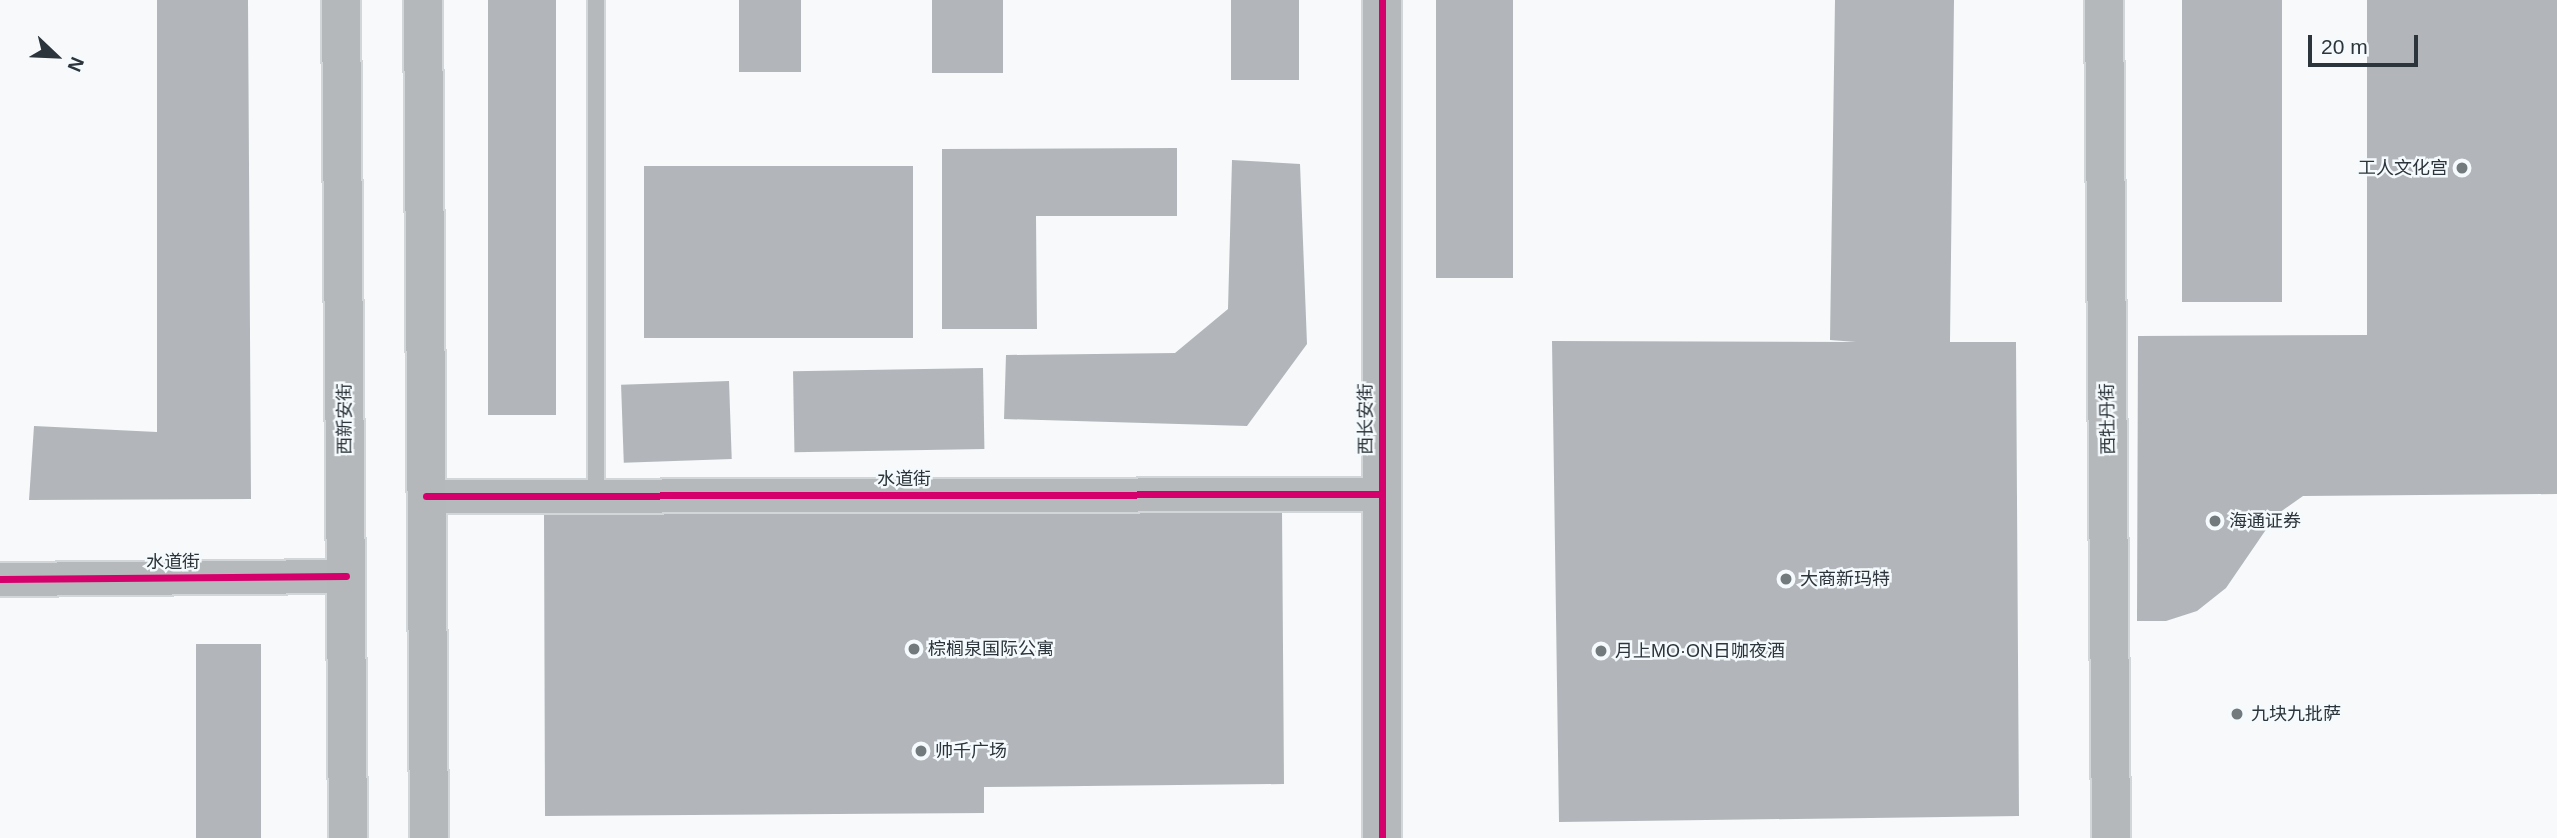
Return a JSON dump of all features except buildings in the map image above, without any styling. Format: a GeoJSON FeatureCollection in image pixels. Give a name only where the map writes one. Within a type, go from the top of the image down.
{"type":"FeatureCollection","features":[{"type":"Feature","properties":{"kind":"main road","name":"西新安街"},"geometry":{"type":"LineString","coordinates":[[341,0],[348,838]]}},
{"type":"Feature","properties":{"kind":"main road"},"geometry":{"type":"LineString","coordinates":[[423,0],[429,838]]}},
{"type":"Feature","properties":{"kind":"main road","name":"西牡丹街"},"geometry":{"type":"LineString","coordinates":[[2104,0],[2112,838]]}},
{"type":"Feature","properties":{"kind":"street","name":"西长安街"},"geometry":{"type":"LineString","coordinates":[[1381,0],[1382,838]]}},
{"type":"Feature","properties":{"kind":"street","name":"水道街"},"geometry":{"type":"LineString","coordinates":[[426,496],[1382,494]]}},
{"type":"Feature","properties":{"kind":"street","name":"水道街"},"geometry":{"type":"LineString","coordinates":[[0,579],[346,576]]}},
{"type":"Feature","properties":{"kind":"lane"},"geometry":{"type":"LineString","coordinates":[[596,0],[596,496]]}},
{"type":"Feature","properties":{"kind":"cycle path"},"geometry":{"type":"LineString","coordinates":[[1382,0],[1382,838]]}},
{"type":"Feature","properties":{"kind":"cycle path"},"geometry":{"type":"LineString","coordinates":[[426,496],[1382,494]]}},
{"type":"Feature","properties":{"kind":"cycle path"},"geometry":{"type":"LineString","coordinates":[[0,579],[346,576]]}},
{"type":"Feature","properties":{"kind":"place","name":"工人文化宫"},"geometry":{"type":"Point","coordinates":[2462,168]}},
{"type":"Feature","properties":{"kind":"place","name":"海通证券"},"geometry":{"type":"Point","coordinates":[2215,521]}},
{"type":"Feature","properties":{"kind":"place","name":"大商新玛特"},"geometry":{"type":"Point","coordinates":[1786,579]}},
{"type":"Feature","properties":{"kind":"place","name":"棕榈泉国际公寓"},"geometry":{"type":"Point","coordinates":[914,649]}},
{"type":"Feature","properties":{"kind":"place","name":"月上MO·ON日咖夜酒"},"geometry":{"type":"Point","coordinates":[1601,651]}},
{"type":"Feature","properties":{"kind":"place","name":"九块九批萨"},"geometry":{"type":"Point","coordinates":[2237,714]}},
{"type":"Feature","properties":{"kind":"place","name":"帅千广场"},"geometry":{"type":"Point","coordinates":[921,751]}}]}
